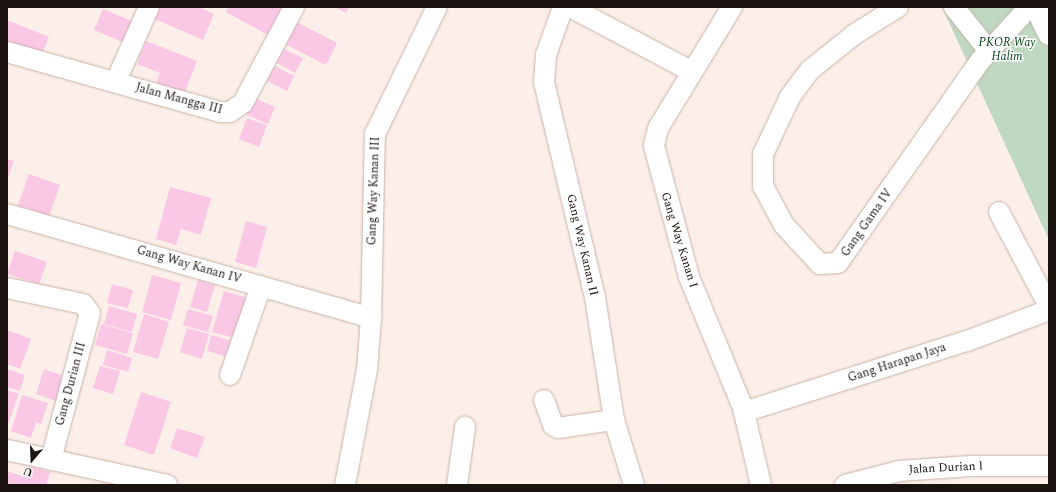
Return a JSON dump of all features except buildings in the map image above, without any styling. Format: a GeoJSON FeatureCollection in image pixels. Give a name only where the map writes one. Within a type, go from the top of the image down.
{"type":"FeatureCollection","features":[{"type":"Feature","properties":{"kind":"highway"},"geometry":{"type":"LineString","coordinates":[[1036,7],[1049,34]]}},
{"type":"Feature","properties":{"kind":"street"},"geometry":{"type":"LineString","coordinates":[[116,81],[149,7]]}},
{"type":"Feature","properties":{"kind":"street","name":"Jalan Mangga III"},"geometry":{"type":"LineString","coordinates":[[7,52],[116,81],[220,112],[238,109],[294,7]]}},
{"type":"Feature","properties":{"kind":"street","name":"Gang Way Kanan III"},"geometry":{"type":"LineString","coordinates":[[345,485],[367,370],[371,318],[375,134],[437,7]]}},
{"type":"Feature","properties":{"kind":"street","name":"Gang Way Kanan II"},"geometry":{"type":"LineString","coordinates":[[563,7],[546,55],[544,82],[595,297],[614,420],[634,485]]}},
{"type":"Feature","properties":{"kind":"street"},"geometry":{"type":"LineString","coordinates":[[570,7],[691,71]]}},
{"type":"Feature","properties":{"kind":"street","name":"Gang Way Kanan I"},"geometry":{"type":"LineString","coordinates":[[732,7],[691,71],[656,132],[656,163],[689,277],[744,412],[761,485]]}},
{"type":"Feature","properties":{"kind":"street","name":"Gang Gama IV"},"geometry":{"type":"LineString","coordinates":[[898,7],[855,34],[810,70],[790,97],[763,154],[763,186],[784,225],[820,264],[838,263],[989,51],[1029,7]]}},
{"type":"Feature","properties":{"kind":"street"},"geometry":{"type":"LineString","coordinates":[[954,7],[989,51]]}},
{"type":"Feature","properties":{"kind":"street"},"geometry":{"type":"LineString","coordinates":[[999,212],[1049,306]]}},
{"type":"Feature","properties":{"kind":"street","name":"Gang Way Kanan IV"},"geometry":{"type":"LineString","coordinates":[[9,221],[260,286],[371,318]]}},
{"type":"Feature","properties":{"kind":"street"},"geometry":{"type":"LineString","coordinates":[[230,375],[260,286]]}},
{"type":"Feature","properties":{"kind":"street","name":"Gang Durian III"},"geometry":{"type":"LineString","coordinates":[[7,288],[87,308],[90,313],[51,460]]}},
{"type":"Feature","properties":{"kind":"street","name":"Gang Harapan Jaya"},"geometry":{"type":"LineString","coordinates":[[744,412],[967,341],[1049,310]]}},
{"type":"Feature","properties":{"kind":"street"},"geometry":{"type":"LineString","coordinates":[[544,400],[552,425],[558,428],[614,420]]}},
{"type":"Feature","properties":{"kind":"street"},"geometry":{"type":"LineString","coordinates":[[457,485],[465,427]]}},
{"type":"Feature","properties":{"kind":"street"},"geometry":{"type":"LineString","coordinates":[[7,450],[154,484]]}},
{"type":"Feature","properties":{"kind":"street","name":"Jalan Durian I"},"geometry":{"type":"LineString","coordinates":[[845,485],[900,471],[971,466],[1049,466]]}},
{"type":"Feature","properties":{"kind":"green space","name":"PKOR Way Halim"},"geometry":{"type":"Polygon","coordinates":[[[942,7],[1049,7],[1049,240],[942,7]]]}}]}
